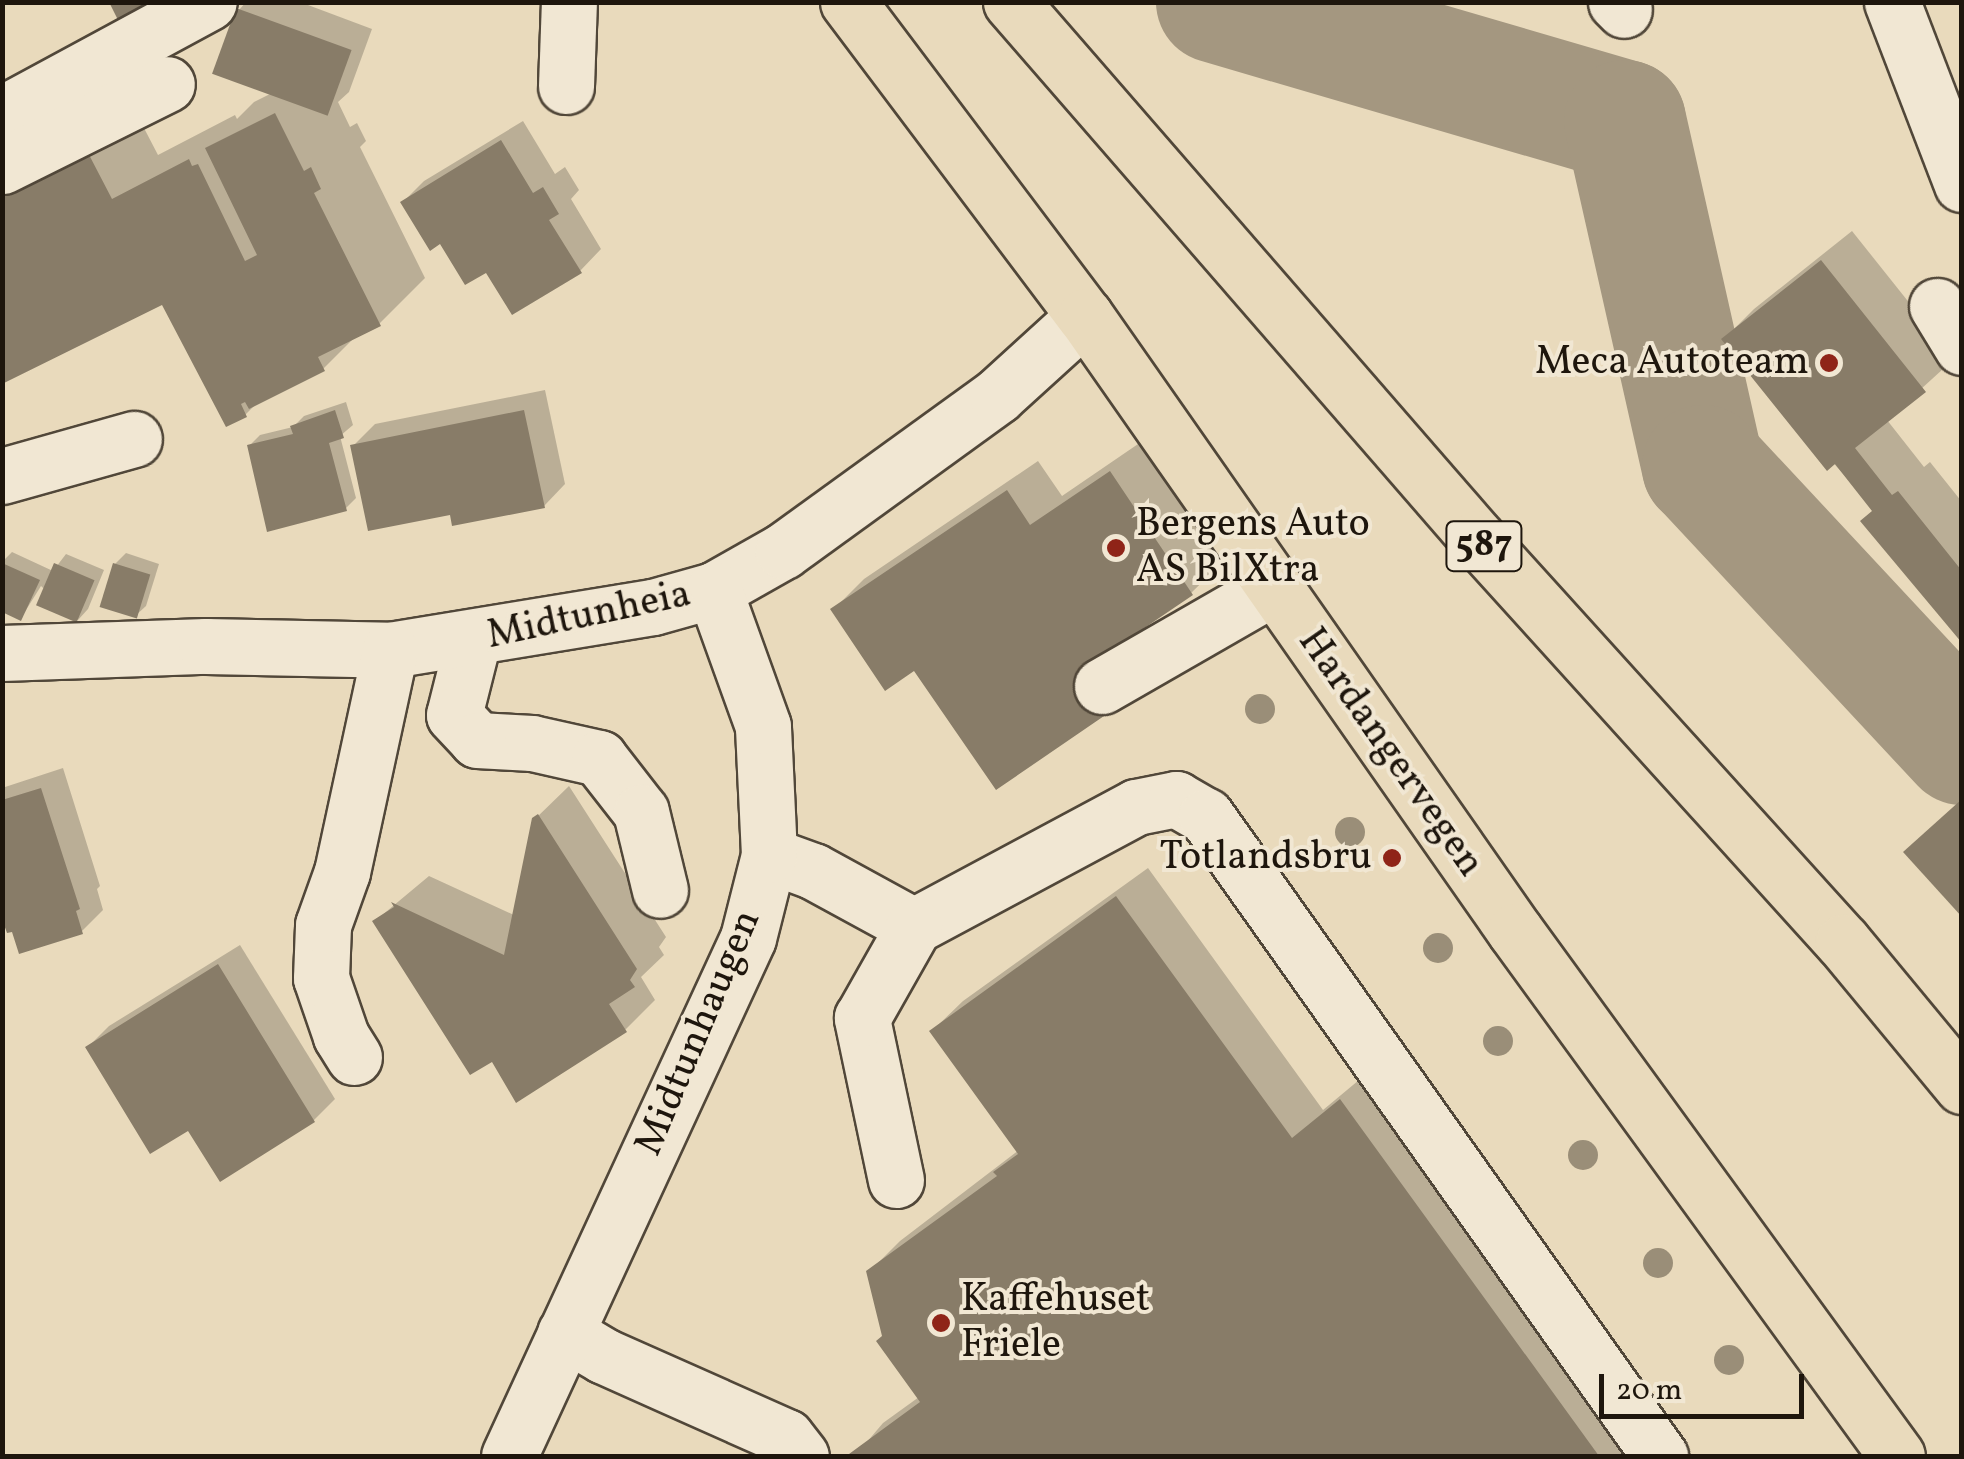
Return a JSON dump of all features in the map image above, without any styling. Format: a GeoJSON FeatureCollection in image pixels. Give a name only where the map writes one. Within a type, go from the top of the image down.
{"type":"FeatureCollection","features":[{"type":"Feature","properties":{"kind":"main road","name":"Hardangervegen"},"geometry":{"type":"LineString","coordinates":[[848,2],[1085,316],[1515,931],[1897,1456]]}},
{"type":"Feature","properties":{"kind":"main road","name":"587"},"geometry":{"type":"LineString","coordinates":[[1011,2],[1477,538],[1843,942],[1962,1086]]}},
{"type":"Feature","properties":{"kind":"street"},"geometry":{"type":"LineString","coordinates":[[2,114],[209,2]]}},
{"type":"Feature","properties":{"kind":"street"},"geometry":{"type":"LineString","coordinates":[[566,86],[568,2]]}},
{"type":"Feature","properties":{"kind":"street"},"geometry":{"type":"LineString","coordinates":[[1892,2],[1962,184]]}},
{"type":"Feature","properties":{"kind":"street"},"geometry":{"type":"LineString","coordinates":[[2,166],[167,84]]}},
{"type":"Feature","properties":{"kind":"street","name":"Midtunheia"},"geometry":{"type":"LineString","coordinates":[[2,653],[206,646],[390,650],[472,640],[653,607],[714,590],[784,551],[1002,392],[1085,316]]}},
{"type":"Feature","properties":{"kind":"street"},"geometry":{"type":"LineString","coordinates":[[2,476],[134,439]]}},
{"type":"Feature","properties":{"kind":"street"},"geometry":{"type":"LineString","coordinates":[[1102,686],[1274,588]]}},
{"type":"Feature","properties":{"kind":"street","name":"Midtunhaugen"},"geometry":{"type":"LineString","coordinates":[[508,1456],[748,938],[769,855],[763,726],[714,590]]}},
{"type":"Feature","properties":{"kind":"street"},"geometry":{"type":"LineString","coordinates":[[472,640],[454,715],[478,740],[532,744],[599,758],[641,812],[660,890]]}},
{"type":"Feature","properties":{"kind":"street"},"geometry":{"type":"LineString","coordinates":[[354,1058],[341,1036],[321,978],[323,925],[342,872],[390,650]]}},
{"type":"Feature","properties":{"kind":"street"},"geometry":{"type":"LineString","coordinates":[[896,1180],[862,1018],[914,926],[1136,808],[1176,800],[1206,816],[1660,1456]]}},
{"type":"Feature","properties":{"kind":"street"},"geometry":{"type":"LineString","coordinates":[[769,855],[813,870],[914,926]]}},
{"type":"Feature","properties":{"kind":"street"},"geometry":{"type":"LineString","coordinates":[[565,1333],[604,1356],[786,1437],[801,1456]]}},
{"type":"Feature","properties":{"kind":"building"},"geometry":{"type":"Polygon","coordinates":[[[109,2],[170,2],[122,28],[109,2]]]}},
{"type":"Feature","properties":{"kind":"building"},"geometry":{"type":"Polygon","coordinates":[[[236,8],[352,50],[328,116],[212,74],[236,8]]]}},
{"type":"Feature","properties":{"kind":"building"},"geometry":{"type":"Polygon","coordinates":[[[275,113],[304,171],[311,167],[321,189],[314,193],[381,326],[318,357],[325,371],[249,409],[245,402],[241,404],[247,417],[226,427],[162,305],[2,384],[2,190],[86,149],[112,199],[189,159],[192,166],[198,164],[245,261],[257,255],[205,148],[275,113]]]}},
{"type":"Feature","properties":{"kind":"building"},"geometry":{"type":"Polygon","coordinates":[[[501,140],[533,193],[543,187],[559,214],[549,220],[582,273],[512,315],[486,273],[465,285],[440,244],[430,251],[400,202],[501,140]]]}},
{"type":"Feature","properties":{"kind":"building"},"geometry":{"type":"Polygon","coordinates":[[[1821,260],[1926,392],[1855,448],[1892,495],[1898,491],[1962,571],[1962,643],[1860,521],[1872,511],[1835,464],[1827,471],[1721,339],[1821,260]]]}},
{"type":"Feature","properties":{"kind":"building"},"geometry":{"type":"Polygon","coordinates":[[[335,410],[344,438],[329,443],[347,511],[267,532],[247,445],[293,434],[290,426],[335,410]]]}},
{"type":"Feature","properties":{"kind":"building"},"geometry":{"type":"Polygon","coordinates":[[[524,410],[545,508],[452,526],[450,515],[368,531],[350,445],[524,410]]]}},
{"type":"Feature","properties":{"kind":"building"},"geometry":{"type":"Polygon","coordinates":[[[1110,471],[1193,595],[1075,675],[1104,716],[996,790],[914,671],[885,691],[830,609],[1007,490],[1030,525],[1110,471]]]}},
{"type":"Feature","properties":{"kind":"building"},"geometry":{"type":"Polygon","coordinates":[[[2,563],[40,580],[21,621],[2,612],[2,563]]]}},
{"type":"Feature","properties":{"kind":"building"},"geometry":{"type":"Polygon","coordinates":[[[54,563],[95,580],[77,623],[36,605],[54,563]]]}},
{"type":"Feature","properties":{"kind":"building"},"geometry":{"type":"Polygon","coordinates":[[[113,563],[150,574],[137,618],[100,607],[113,563]]]}},
{"type":"Feature","properties":{"kind":"building"},"geometry":{"type":"Polygon","coordinates":[[[41,788],[80,909],[76,911],[83,934],[19,954],[12,932],[7,933],[2,919],[2,800],[41,788]]]}},
{"type":"Feature","properties":{"kind":"building"},"geometry":{"type":"Polygon","coordinates":[[[1962,799],[1962,917],[1903,852],[1962,799]]]}},
{"type":"Feature","properties":{"kind":"building"},"geometry":{"type":"Polygon","coordinates":[[[538,814],[637,969],[630,980],[635,987],[609,1004],[627,1032],[516,1103],[492,1062],[470,1075],[372,921],[394,907],[391,902],[504,955],[532,818],[538,814]]]}},
{"type":"Feature","properties":{"kind":"building"},"geometry":{"type":"Polygon","coordinates":[[[1116,896],[1292,1138],[1340,1099],[1599,1456],[849,1454],[920,1402],[876,1341],[882,1336],[866,1271],[997,1176],[993,1172],[1018,1154],[929,1031],[1116,896]]]}},
{"type":"Feature","properties":{"kind":"building"},"geometry":{"type":"Polygon","coordinates":[[[218,964],[315,1122],[220,1182],[188,1131],[150,1154],[85,1047],[218,964]]]}},
{"type":"Feature","properties":{"kind":"waterway"},"geometry":{"type":"LineString","coordinates":[[1217,2],[1625,121],[1703,466],[1962,744]]}},
{"type":"Feature","properties":{"kind":"place","name":"Meca Autoteam"},"geometry":{"type":"Point","coordinates":[1829,363]}},
{"type":"Feature","properties":{"kind":"place","name":"Bergens Auto AS BilXtra"},"geometry":{"type":"Point","coordinates":[1116,548]}},
{"type":"Feature","properties":{"kind":"place","name":"Totlandsbru"},"geometry":{"type":"Point","coordinates":[1392,858]}},
{"type":"Feature","properties":{"kind":"place","name":"Kaffehuset Friele"},"geometry":{"type":"Point","coordinates":[941,1323]}}]}
